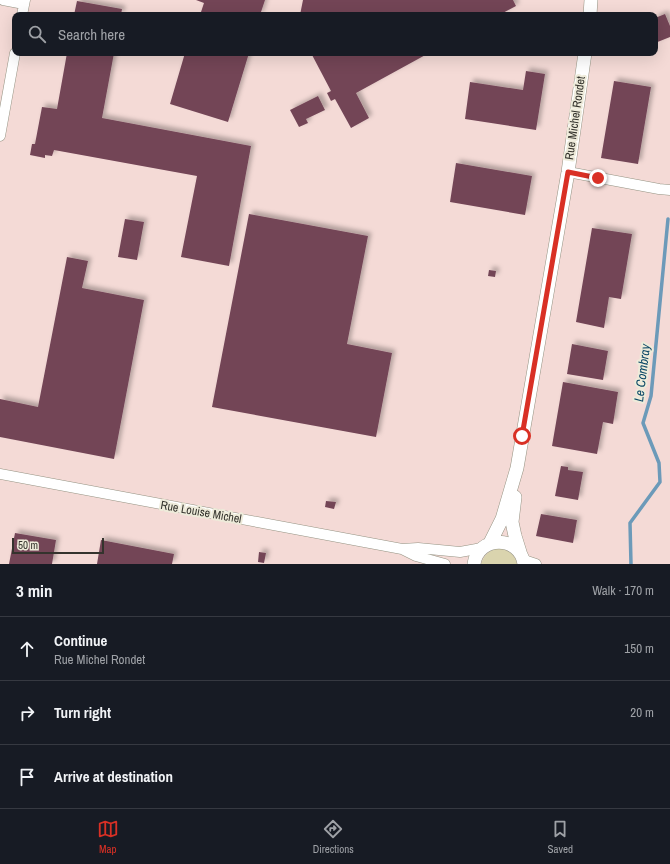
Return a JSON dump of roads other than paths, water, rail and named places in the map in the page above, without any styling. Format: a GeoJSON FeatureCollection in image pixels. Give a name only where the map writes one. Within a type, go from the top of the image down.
{"type":"FeatureCollection","features":[{"type":"Feature","properties":{"kind":"street"},"geometry":{"type":"LineString","coordinates":[[3,0],[25,2],[23,12]]}},
{"type":"Feature","properties":{"kind":"street"},"geometry":{"type":"LineString","coordinates":[[590,12],[591,0]]}},
{"type":"Feature","properties":{"kind":"street"},"geometry":{"type":"LineString","coordinates":[[0,136],[14,56]]}},
{"type":"Feature","properties":{"kind":"street","name":"Rue Michel Rondet"},"geometry":{"type":"LineString","coordinates":[[474,564],[477,554],[486,546],[502,519],[517,468],[568,172],[585,56]]}},
{"type":"Feature","properties":{"kind":"street"},"geometry":{"type":"LineString","coordinates":[[568,172],[670,190]]}},
{"type":"Feature","properties":{"kind":"street","name":"Rue Michel Rondet"},"geometry":{"type":"LineString","coordinates":[[517,468],[512,522],[515,536],[526,560]]}},
{"type":"Feature","properties":{"kind":"street","name":"Rue Louise Michel"},"geometry":{"type":"LineString","coordinates":[[0,474],[402,549],[418,548],[460,552],[486,546]]}},
{"type":"Feature","properties":{"kind":"street"},"geometry":{"type":"LineString","coordinates":[[486,546],[498,541],[506,542],[514,546],[526,560]]}},
{"type":"Feature","properties":{"kind":"street","name":"Rue Louise Michel"},"geometry":{"type":"LineString","coordinates":[[402,549],[416,556],[445,564]]}},
{"type":"Feature","properties":{"kind":"waterway","name":"Le Combray"},"geometry":{"type":"LineString","coordinates":[[631,564],[630,523],[660,482],[659,463],[643,423],[651,396],[668,219]]}}]}
